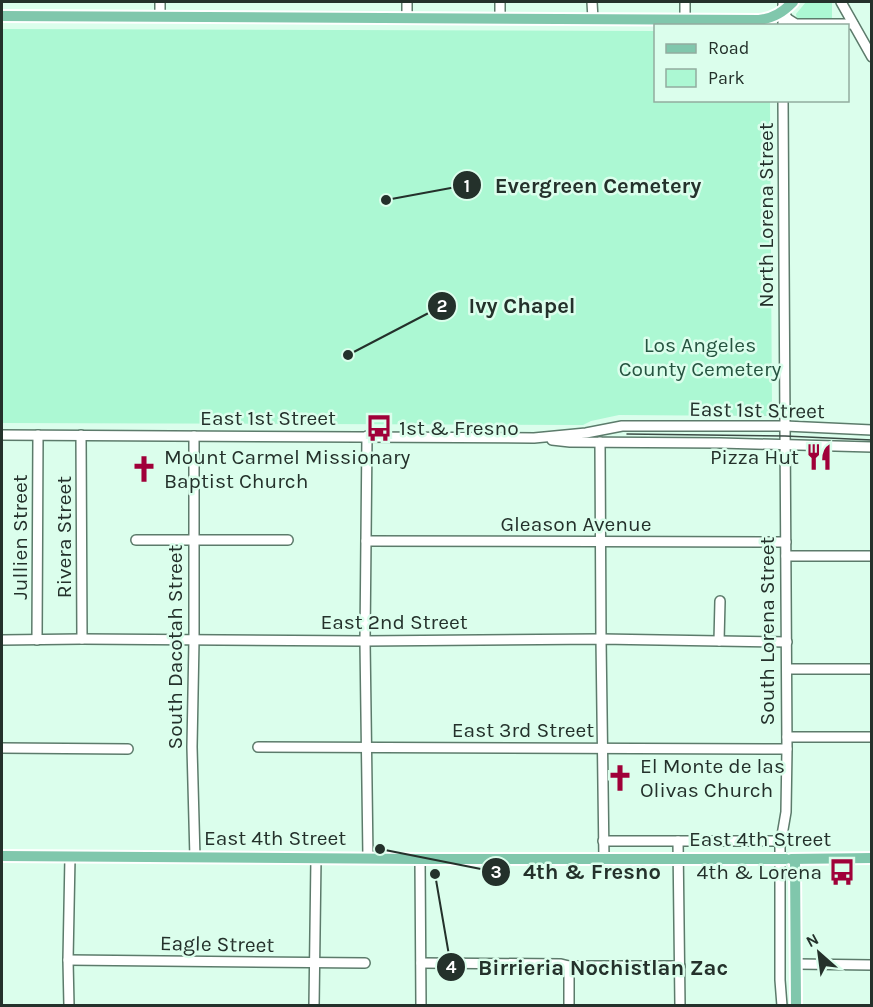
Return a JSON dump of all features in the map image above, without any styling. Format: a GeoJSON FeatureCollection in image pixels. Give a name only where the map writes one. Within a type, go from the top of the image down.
{"type":"FeatureCollection","features":[{"type":"Feature","properties":{"kind":"main road"},"geometry":{"type":"LineString","coordinates":[[2,16],[759,20],[775,17],[783,7],[794,2]]}},
{"type":"Feature","properties":{"kind":"main road","name":"East 4th Street"},"geometry":{"type":"LineString","coordinates":[[2,856],[420,859],[872,858]]}},
{"type":"Feature","properties":{"kind":"main road"},"geometry":{"type":"LineString","coordinates":[[791,859],[796,1005]]}},
{"type":"Feature","properties":{"kind":"street"},"geometry":{"type":"LineString","coordinates":[[160,2],[160,17]]}},
{"type":"Feature","properties":{"kind":"street"},"geometry":{"type":"LineString","coordinates":[[407,2],[407,18]]}},
{"type":"Feature","properties":{"kind":"street"},"geometry":{"type":"LineString","coordinates":[[500,2],[500,19]]}},
{"type":"Feature","properties":{"kind":"street"},"geometry":{"type":"LineString","coordinates":[[592,2],[592,19]]}},
{"type":"Feature","properties":{"kind":"street"},"geometry":{"type":"LineString","coordinates":[[685,2],[685,20]]}},
{"type":"Feature","properties":{"kind":"street"},"geometry":{"type":"LineString","coordinates":[[841,2],[872,57]]}},
{"type":"Feature","properties":{"kind":"street"},"geometry":{"type":"LineString","coordinates":[[783,7],[789,19],[796,24],[853,24]]}},
{"type":"Feature","properties":{"kind":"street"},"geometry":{"type":"LineString","coordinates":[[783,7],[783,24]]}},
{"type":"Feature","properties":{"kind":"street","name":"North Lorena Street"},"geometry":{"type":"LineString","coordinates":[[783,102],[785,440]]}},
{"type":"Feature","properties":{"kind":"street","name":"East 1st Street"},"geometry":{"type":"LineString","coordinates":[[534,438],[586,433],[622,426],[785,426],[872,430]]}},
{"type":"Feature","properties":{"kind":"street","name":"East 1st Street"},"geometry":{"type":"LineString","coordinates":[[2,435],[534,438],[570,442],[785,440],[872,447]]}},
{"type":"Feature","properties":{"kind":"street","name":"Jullien Street"},"geometry":{"type":"LineString","coordinates":[[37,640],[38,435]]}},
{"type":"Feature","properties":{"kind":"street","name":"Rivera Street"},"geometry":{"type":"LineString","coordinates":[[81,435],[82,639]]}},
{"type":"Feature","properties":{"kind":"street","name":"South Dacotah Street"},"geometry":{"type":"LineString","coordinates":[[194,436],[192,747],[195,858]]}},
{"type":"Feature","properties":{"kind":"street"},"geometry":{"type":"LineString","coordinates":[[367,436],[365,641],[368,858]]}},
{"type":"Feature","properties":{"kind":"street","name":"South Lorena Street"},"geometry":{"type":"LineString","coordinates":[[782,1005],[780,980],[781,841],[786,812],[787,749],[785,440]]}},
{"type":"Feature","properties":{"kind":"street"},"geometry":{"type":"LineString","coordinates":[[600,442],[604,859]]}},
{"type":"Feature","properties":{"kind":"street"},"geometry":{"type":"LineString","coordinates":[[136,540],[288,540]]}},
{"type":"Feature","properties":{"kind":"street","name":"Gleason Avenue"},"geometry":{"type":"LineString","coordinates":[[366,541],[786,542]]}},
{"type":"Feature","properties":{"kind":"street"},"geometry":{"type":"LineString","coordinates":[[786,556],[872,556]]}},
{"type":"Feature","properties":{"kind":"street"},"geometry":{"type":"LineString","coordinates":[[719,641],[720,601]]}},
{"type":"Feature","properties":{"kind":"street","name":"East 2nd Street"},"geometry":{"type":"LineString","coordinates":[[2,640],[601,639],[787,642]]}},
{"type":"Feature","properties":{"kind":"street"},"geometry":{"type":"LineString","coordinates":[[787,669],[872,669]]}},
{"type":"Feature","properties":{"kind":"street"},"geometry":{"type":"LineString","coordinates":[[787,738],[872,737]]}},
{"type":"Feature","properties":{"kind":"street","name":"East 3rd Street"},"geometry":{"type":"LineString","coordinates":[[258,747],[787,749]]}},
{"type":"Feature","properties":{"kind":"street"},"geometry":{"type":"LineString","coordinates":[[2,748],[128,749]]}},
{"type":"Feature","properties":{"kind":"street","name":"East 4th Street"},"geometry":{"type":"LineString","coordinates":[[603,841],[781,841]]}},
{"type":"Feature","properties":{"kind":"street"},"geometry":{"type":"LineString","coordinates":[[678,841],[680,1005]]}},
{"type":"Feature","properties":{"kind":"street"},"geometry":{"type":"LineString","coordinates":[[69,1005],[70,857]]}},
{"type":"Feature","properties":{"kind":"street"},"geometry":{"type":"LineString","coordinates":[[314,1005],[316,858]]}},
{"type":"Feature","properties":{"kind":"street"},"geometry":{"type":"LineString","coordinates":[[420,859],[421,1005]]}},
{"type":"Feature","properties":{"kind":"street","name":"Eagle Street"},"geometry":{"type":"LineString","coordinates":[[68,960],[365,963]]}},
{"type":"Feature","properties":{"kind":"street"},"geometry":{"type":"LineString","coordinates":[[420,963],[680,966]]}},
{"type":"Feature","properties":{"kind":"street"},"geometry":{"type":"LineString","coordinates":[[796,964],[872,964]]}},
{"type":"Feature","properties":{"kind":"street"},"geometry":{"type":"LineString","coordinates":[[569,966],[569,1005]]}},
{"type":"Feature","properties":{"kind":"green space"},"geometry":{"type":"Polygon","coordinates":[[[806,2],[832,2],[832,20],[800,21],[797,19],[796,14],[806,2]]]}},
{"type":"Feature","properties":{"kind":"green space","name":"Los Angeles County Cemetery"},"geometry":{"type":"Polygon","coordinates":[[[2,29],[654,31],[654,102],[770,102],[772,411],[768,416],[619,415],[583,425],[2,423],[2,29]]]}},
{"type":"Feature","properties":{"kind":"tram line"},"geometry":{"type":"LineString","coordinates":[[627,434],[785,436],[872,440]]}},
{"type":"Feature","properties":{"kind":"place","name":"Evergreen Cemetery"},"geometry":{"type":"Point","coordinates":[386,200]}},
{"type":"Feature","properties":{"kind":"place","name":"Ivy Chapel"},"geometry":{"type":"Point","coordinates":[348,355]}},
{"type":"Feature","properties":{"kind":"place","name":"1st & Fresno"},"geometry":{"type":"Point","coordinates":[379,428]}},
{"type":"Feature","properties":{"kind":"place","name":"Pizza Hut"},"geometry":{"type":"Point","coordinates":[819,457]}},
{"type":"Feature","properties":{"kind":"place","name":"Mount Carmel Missionary Baptist Church"},"geometry":{"type":"Point","coordinates":[144,469]}},
{"type":"Feature","properties":{"kind":"place","name":"El Monte de las Olivas Church"},"geometry":{"type":"Point","coordinates":[620,778]}},
{"type":"Feature","properties":{"kind":"place","name":"4th & Fresno"},"geometry":{"type":"Point","coordinates":[380,849]}},
{"type":"Feature","properties":{"kind":"place","name":"4th & Lorena"},"geometry":{"type":"Point","coordinates":[842,872]}},
{"type":"Feature","properties":{"kind":"place","name":"Birrieria Nochistlan Zac"},"geometry":{"type":"Point","coordinates":[435,874]}}]}
